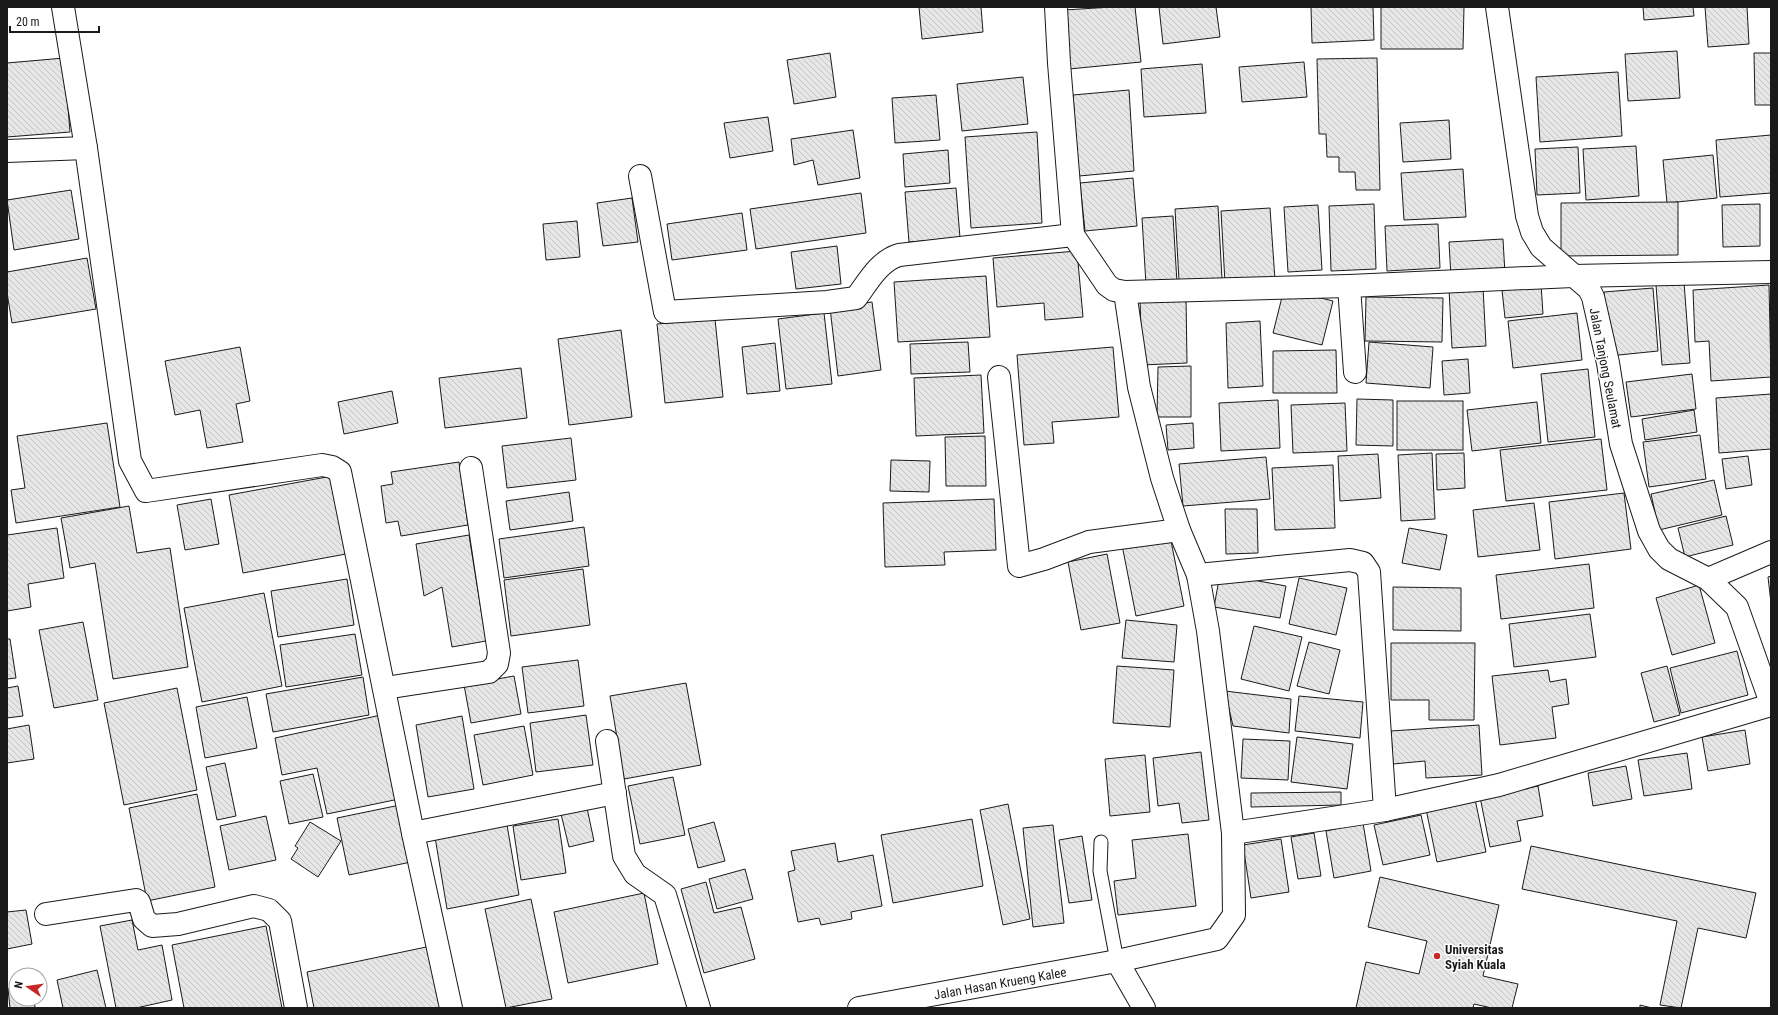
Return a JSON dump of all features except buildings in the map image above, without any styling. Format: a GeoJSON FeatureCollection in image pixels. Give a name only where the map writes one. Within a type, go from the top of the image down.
{"type":"FeatureCollection","features":[{"type":"Feature","properties":{"kind":"street"},"geometry":{"type":"LineString","coordinates":[[63,7],[86,148],[130,461],[146,491],[322,465],[332,466],[340,472],[385,688],[413,833],[451,1008]]}},
{"type":"Feature","properties":{"kind":"street"},"geometry":{"type":"LineString","coordinates":[[1056,7],[1073,234],[1107,285],[1114,290],[1125,292],[1349,286],[1573,276],[1771,272]]}},
{"type":"Feature","properties":{"kind":"street","name":"Jalan Tanjong Seulamat"},"geometry":{"type":"LineString","coordinates":[[1497,7],[1527,216],[1532,232],[1541,247],[1589,289],[1593,297],[1608,363],[1621,444],[1649,531],[1659,549],[1669,559],[1708,579],[1737,607],[1771,704]]}},
{"type":"Feature","properties":{"kind":"street"},"geometry":{"type":"LineString","coordinates":[[7,150],[86,148]]}},
{"type":"Feature","properties":{"kind":"street"},"geometry":{"type":"LineString","coordinates":[[640,176],[665,312],[827,302],[856,298],[882,264],[890,258],[899,255],[1073,234]]}},
{"type":"Feature","properties":{"kind":"street"},"geometry":{"type":"LineString","coordinates":[[1349,286],[1355,372]]}},
{"type":"Feature","properties":{"kind":"street","name":"Jalan Hasan Krueng Kalee"},"geometry":{"type":"LineString","coordinates":[[859,1008],[1117,961],[1217,939],[1234,914],[1234,833],[1208,631],[1198,575],[1180,530],[1162,478],[1139,387],[1125,292]]}},
{"type":"Feature","properties":{"kind":"street"},"geometry":{"type":"LineString","coordinates":[[999,377],[1019,566],[1044,559],[1089,542],[1180,530]]}},
{"type":"Feature","properties":{"kind":"street"},"geometry":{"type":"LineString","coordinates":[[385,688],[489,672],[496,664],[499,652],[471,468]]}},
{"type":"Feature","properties":{"kind":"street"},"geometry":{"type":"LineString","coordinates":[[1708,579],[1771,552]]}},
{"type":"Feature","properties":{"kind":"street"},"geometry":{"type":"LineString","coordinates":[[1198,575],[1350,560],[1363,562],[1369,572],[1385,810]]}},
{"type":"Feature","properties":{"kind":"street"},"geometry":{"type":"LineString","coordinates":[[1234,833],[1385,810],[1499,785],[1771,704]]}},
{"type":"Feature","properties":{"kind":"street"},"geometry":{"type":"LineString","coordinates":[[607,741],[624,856],[634,874],[665,896],[699,1008]]}},
{"type":"Feature","properties":{"kind":"street"},"geometry":{"type":"LineString","coordinates":[[413,833],[615,793]]}},
{"type":"Feature","properties":{"kind":"street"},"geometry":{"type":"LineString","coordinates":[[46,914],[136,900],[139,902],[144,919],[152,926],[178,924],[254,906],[269,910],[280,921],[296,1008]]}},
{"type":"Feature","properties":{"kind":"street"},"geometry":{"type":"LineString","coordinates":[[1117,961],[1144,1008]]}},
{"type":"Feature","properties":{"kind":"lane"},"geometry":{"type":"LineString","coordinates":[[1101,842],[1100,871],[1117,961]]}},
{"type":"Feature","properties":{"kind":"place","name":"Universitas Syiah Kuala"},"geometry":{"type":"Point","coordinates":[1437,956]}}]}
